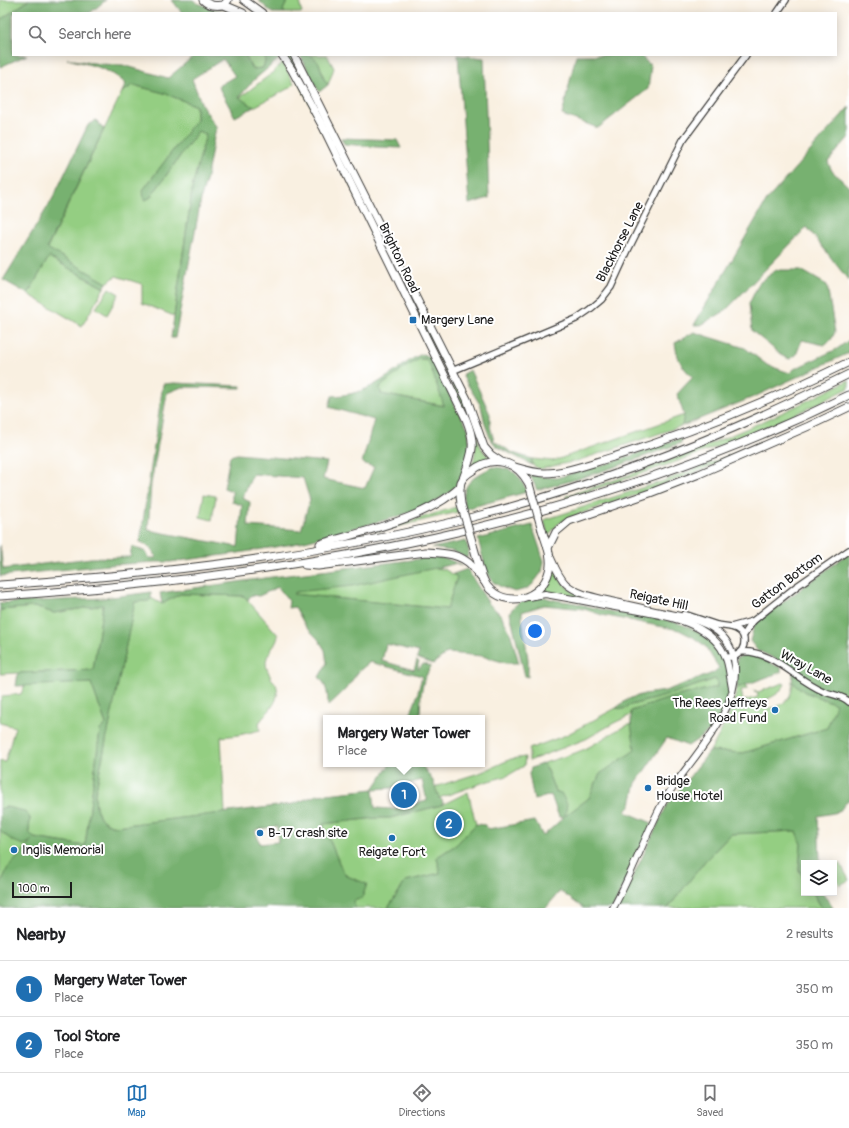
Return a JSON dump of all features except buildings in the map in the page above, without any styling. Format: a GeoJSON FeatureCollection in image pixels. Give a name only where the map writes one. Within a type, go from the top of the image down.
{"type":"FeatureCollection","features":[{"type":"Feature","properties":{"kind":"highway"},"geometry":{"type":"LineString","coordinates":[[203,0],[211,5],[226,2],[241,12]]}},
{"type":"Feature","properties":{"kind":"highway"},"geometry":{"type":"LineString","coordinates":[[244,0],[261,12]]}},
{"type":"Feature","properties":{"kind":"highway","name":"Brighton Road"},"geometry":{"type":"LineString","coordinates":[[283,56],[292,70],[323,127],[466,419],[472,436],[473,445],[471,459],[460,488]]}},
{"type":"Feature","properties":{"kind":"highway","name":"Brighton Road"},"geometry":{"type":"LineString","coordinates":[[294,56],[467,399],[484,447],[491,455],[500,461]]}},
{"type":"Feature","properties":{"kind":"highway"},"geometry":{"type":"LineString","coordinates":[[464,476],[479,465],[490,462],[500,461],[515,467],[544,473],[566,470],[638,449],[740,410],[849,362]]}},
{"type":"Feature","properties":{"kind":"highway"},"geometry":{"type":"LineString","coordinates":[[0,585],[166,570],[287,554],[423,529],[472,518],[560,493],[650,463],[736,428],[849,374]]}},
{"type":"Feature","properties":{"kind":"highway"},"geometry":{"type":"LineString","coordinates":[[0,596],[128,585],[225,574],[288,565],[475,529],[563,505],[692,463],[803,417],[849,395]]}},
{"type":"Feature","properties":{"kind":"highway"},"geometry":{"type":"LineString","coordinates":[[549,551],[556,532],[569,521],[650,493],[699,474],[788,436],[849,407]]}},
{"type":"Feature","properties":{"kind":"highway"},"geometry":{"type":"LineString","coordinates":[[476,422],[488,445],[494,452],[534,472]]}},
{"type":"Feature","properties":{"kind":"highway"},"geometry":{"type":"LineString","coordinates":[[288,565],[318,566],[426,552],[444,553],[457,556],[471,565],[491,590],[502,597],[515,600],[529,597],[542,586],[548,577],[550,568],[549,551],[529,484],[526,478],[515,467]]}},
{"type":"Feature","properties":{"kind":"highway"},"geometry":{"type":"LineString","coordinates":[[287,554],[418,514],[444,500],[460,488]]}},
{"type":"Feature","properties":{"kind":"highway"},"geometry":{"type":"LineString","coordinates":[[460,488],[461,504],[484,581]]}},
{"type":"Feature","properties":{"kind":"main road","name":"Reigate Hill"},"geometry":{"type":"LineString","coordinates":[[549,551],[560,577],[574,590],[594,597],[690,618],[706,624],[719,632],[732,651],[734,657],[736,675],[733,690],[726,708],[713,733],[677,781],[652,823],[625,886],[613,908]]}},
{"type":"Feature","properties":{"kind":"main road","name":"Reigate Hill"},"geometry":{"type":"LineString","coordinates":[[529,597],[539,594],[551,595],[633,610],[685,622],[696,627],[711,637],[725,655],[733,690]]}},
{"type":"Feature","properties":{"kind":"street"},"geometry":{"type":"LineString","coordinates":[[778,12],[786,0]]}},
{"type":"Feature","properties":{"kind":"street","name":"Blackhorse Lane"},"geometry":{"type":"LineString","coordinates":[[452,371],[576,319],[601,300],[611,287],[683,140],[745,56]]}},
{"type":"Feature","properties":{"kind":"street","name":"Gatton Bottom"},"geometry":{"type":"LineString","coordinates":[[740,652],[743,647],[744,638],[753,621],[797,586],[849,550]]}},
{"type":"Feature","properties":{"kind":"street"},"geometry":{"type":"LineString","coordinates":[[613,601],[677,612],[711,623],[739,629],[752,652]]}},
{"type":"Feature","properties":{"kind":"street"},"geometry":{"type":"LineString","coordinates":[[730,627],[753,621]]}},
{"type":"Feature","properties":{"kind":"street"},"geometry":{"type":"LineString","coordinates":[[725,655],[734,657],[740,652]]}},
{"type":"Feature","properties":{"kind":"street","name":"Wray Lane"},"geometry":{"type":"LineString","coordinates":[[740,652],[752,652],[789,670],[823,691],[847,699],[849,702]]}},
{"type":"Feature","properties":{"kind":"green space"},"geometry":{"type":"Polygon","coordinates":[[[0,0],[29,0],[0,20],[0,0]]]}},
{"type":"Feature","properties":{"kind":"green space"},"geometry":{"type":"Polygon","coordinates":[[[29,0],[106,0],[91,12],[12,12],[12,56],[25,56],[0,67],[0,20],[29,0]]]}},
{"type":"Feature","properties":{"kind":"green space"},"geometry":{"type":"Polygon","coordinates":[[[172,0],[193,0],[197,3],[217,10],[228,12],[181,12],[172,0]]]}},
{"type":"Feature","properties":{"kind":"green space"},"geometry":{"type":"Polygon","coordinates":[[[258,0],[288,0],[283,10],[284,12],[271,12],[258,0]]]}},
{"type":"Feature","properties":{"kind":"green space"},"geometry":{"type":"Polygon","coordinates":[[[288,0],[301,0],[300,6],[302,12],[284,12],[283,10],[288,0]]]}},
{"type":"Feature","properties":{"kind":"green space"},"geometry":{"type":"Polygon","coordinates":[[[194,56],[246,56],[252,69],[263,68],[265,56],[277,56],[279,59],[255,79],[239,97],[254,107],[235,117],[218,86],[235,76],[223,59],[192,79],[202,105],[217,128],[202,194],[175,338],[171,338],[193,184],[206,134],[198,131],[150,198],[144,200],[143,190],[196,120],[196,106],[164,93],[133,85],[122,92],[126,84],[119,78],[98,67],[67,59],[101,64],[123,65],[168,78],[194,56]]]}},
{"type":"Feature","properties":{"kind":"green space"},"geometry":{"type":"Polygon","coordinates":[[[246,56],[265,56],[263,68],[252,69],[246,56]]]}},
{"type":"Feature","properties":{"kind":"green space"},"geometry":{"type":"Polygon","coordinates":[[[286,56],[292,56],[464,399],[481,448],[492,459],[472,467],[475,451],[475,438],[465,410],[286,56]]]}},
{"type":"Feature","properties":{"kind":"green space"},"geometry":{"type":"Polygon","coordinates":[[[301,56],[312,56],[319,63],[324,79],[328,85],[319,92],[301,56]]]}},
{"type":"Feature","properties":{"kind":"green space"},"geometry":{"type":"Polygon","coordinates":[[[312,56],[328,56],[334,68],[328,85],[324,79],[319,63],[312,56]]]}},
{"type":"Feature","properties":{"kind":"green space"},"geometry":{"type":"Polygon","coordinates":[[[458,56],[484,58],[489,198],[469,204],[458,56]]]}},
{"type":"Feature","properties":{"kind":"green space"},"geometry":{"type":"Polygon","coordinates":[[[576,56],[641,56],[651,66],[648,89],[598,128],[562,115],[576,56]]]}},
{"type":"Feature","properties":{"kind":"green space"},"geometry":{"type":"Polygon","coordinates":[[[283,62],[294,84],[291,87],[254,107],[239,98],[271,74],[283,62]]]}},
{"type":"Feature","properties":{"kind":"green space"},"geometry":{"type":"Polygon","coordinates":[[[133,85],[164,93],[196,106],[196,120],[143,190],[144,200],[150,198],[198,131],[206,134],[193,184],[174,316],[142,303],[142,284],[116,276],[107,283],[47,249],[122,92],[133,85]]]}},
{"type":"Feature","properties":{"kind":"green space"},"geometry":{"type":"Polygon","coordinates":[[[849,107],[849,137],[828,162],[832,171],[849,187],[849,281],[807,227],[725,311],[701,325],[694,325],[767,200],[849,107]]]}},
{"type":"Feature","properties":{"kind":"green space"},"geometry":{"type":"Polygon","coordinates":[[[96,120],[104,129],[47,248],[107,283],[104,288],[49,257],[28,294],[3,280],[53,198],[88,125],[96,120]]]}},
{"type":"Feature","properties":{"kind":"green space"},"geometry":{"type":"Polygon","coordinates":[[[341,138],[397,140],[401,148],[344,144],[341,138]]]}},
{"type":"Feature","properties":{"kind":"green space"},"geometry":{"type":"Polygon","coordinates":[[[49,257],[104,288],[82,326],[28,294],[49,257]]]}},
{"type":"Feature","properties":{"kind":"green space"},"geometry":{"type":"Polygon","coordinates":[[[776,270],[801,270],[827,285],[835,332],[831,340],[824,345],[802,340],[796,355],[790,359],[784,357],[752,331],[749,304],[759,283],[776,270]]]}},
{"type":"Feature","properties":{"kind":"green space"},"geometry":{"type":"Polygon","coordinates":[[[109,288],[119,294],[107,315],[96,308],[109,288]]]}},
{"type":"Feature","properties":{"kind":"green space"},"geometry":{"type":"Polygon","coordinates":[[[694,332],[745,348],[767,365],[790,373],[794,369],[837,349],[849,340],[849,353],[756,396],[682,426],[684,415],[677,394],[693,377],[685,370],[680,362],[675,343],[694,332]]]}},
{"type":"Feature","properties":{"kind":"green space"},"geometry":{"type":"Polygon","coordinates":[[[423,354],[433,359],[454,404],[468,428],[470,448],[463,473],[455,487],[428,506],[397,517],[293,544],[232,554],[170,562],[109,565],[0,576],[0,545],[3,569],[91,558],[130,557],[132,546],[146,552],[149,558],[156,558],[148,546],[140,542],[163,384],[174,383],[241,386],[241,388],[182,387],[167,393],[151,484],[148,530],[238,547],[242,505],[232,502],[232,491],[224,488],[230,456],[237,454],[327,462],[323,479],[365,488],[374,467],[362,463],[374,420],[329,407],[332,396],[351,394],[366,389],[381,381],[419,355],[423,354]],[[419,359],[401,370],[380,387],[381,394],[444,406],[430,365],[426,359],[419,359]],[[253,474],[242,498],[250,502],[248,526],[301,530],[310,500],[303,478],[253,474]]]}},
{"type":"Feature","properties":{"kind":"green space"},"geometry":{"type":"Polygon","coordinates":[[[419,359],[426,359],[430,365],[445,406],[381,394],[380,387],[401,370],[419,359]]]}},
{"type":"Feature","properties":{"kind":"green space"},"geometry":{"type":"Polygon","coordinates":[[[470,370],[490,414],[490,426],[494,441],[513,453],[532,459],[532,465],[496,446],[490,438],[481,406],[463,377],[464,373],[470,370]]]}},
{"type":"Feature","properties":{"kind":"green space"},"geometry":{"type":"Polygon","coordinates":[[[849,380],[849,388],[745,436],[638,475],[566,498],[566,496],[710,444],[780,414],[849,380]]]}},
{"type":"Feature","properties":{"kind":"green space"},"geometry":{"type":"Polygon","coordinates":[[[684,415],[682,426],[577,461],[540,469],[532,465],[532,459],[553,461],[684,415]]]}},
{"type":"Feature","properties":{"kind":"green space"},"geometry":{"type":"Polygon","coordinates":[[[791,432],[709,467],[636,495],[570,517],[558,524],[548,536],[544,520],[666,480],[791,432]]]}},
{"type":"Feature","properties":{"kind":"green space"},"geometry":{"type":"Polygon","coordinates":[[[681,438],[681,443],[645,456],[591,475],[537,490],[530,475],[556,478],[616,461],[681,438]]]}},
{"type":"Feature","properties":{"kind":"green space"},"geometry":{"type":"Polygon","coordinates":[[[493,467],[510,470],[518,476],[527,492],[465,509],[464,494],[469,482],[479,474],[493,467]]]}},
{"type":"Feature","properties":{"kind":"green space"},"geometry":{"type":"Polygon","coordinates":[[[204,494],[216,496],[212,520],[200,517],[204,494]]]}},
{"type":"Feature","properties":{"kind":"green space"},"geometry":{"type":"Polygon","coordinates":[[[456,507],[458,512],[375,532],[456,507]]]}},
{"type":"Feature","properties":{"kind":"green space"},"geometry":{"type":"Polygon","coordinates":[[[532,525],[544,561],[542,572],[532,585],[526,589],[515,592],[501,587],[493,582],[486,570],[478,539],[532,525]]]}},
{"type":"Feature","properties":{"kind":"green space"},"geometry":{"type":"Polygon","coordinates":[[[466,541],[469,551],[467,558],[452,551],[432,548],[466,541]]]}},
{"type":"Feature","properties":{"kind":"green space"},"geometry":{"type":"Polygon","coordinates":[[[849,553],[849,799],[839,812],[818,816],[820,860],[801,860],[801,874],[799,870],[801,844],[796,831],[731,834],[705,861],[668,908],[618,908],[667,805],[710,751],[743,753],[827,728],[836,704],[805,692],[792,682],[794,668],[757,650],[750,641],[755,623],[849,553]]]}},
{"type":"Feature","properties":{"kind":"green space"},"geometry":{"type":"Polygon","coordinates":[[[436,557],[450,560],[462,566],[454,564],[352,586],[296,592],[293,594],[447,609],[457,577],[453,574],[467,569],[489,604],[501,615],[510,632],[519,663],[506,663],[482,656],[447,653],[433,664],[417,658],[419,652],[386,644],[382,661],[414,670],[417,660],[419,662],[418,670],[423,664],[431,666],[424,680],[421,694],[420,715],[410,715],[416,700],[422,676],[370,662],[359,671],[345,690],[328,706],[328,698],[324,683],[319,677],[327,663],[325,650],[318,639],[306,627],[295,607],[288,608],[289,601],[278,587],[259,596],[251,595],[248,600],[244,596],[180,594],[162,604],[160,593],[272,577],[436,557]]]}},
{"type":"Feature","properties":{"kind":"green space"},"geometry":{"type":"Polygon","coordinates":[[[434,568],[444,569],[457,577],[447,609],[292,594],[296,592],[434,568]]]}},
{"type":"Feature","properties":{"kind":"green space"},"geometry":{"type":"Polygon","coordinates":[[[554,569],[566,586],[585,597],[585,599],[543,592],[542,590],[548,584],[554,569]]]}},
{"type":"Feature","properties":{"kind":"green space"},"geometry":{"type":"Polygon","coordinates":[[[151,592],[151,599],[149,601],[135,602],[95,794],[97,811],[99,816],[106,823],[117,826],[293,804],[317,795],[373,789],[388,767],[423,767],[433,781],[439,798],[443,803],[442,805],[390,818],[376,818],[323,824],[342,870],[347,876],[367,884],[362,898],[354,901],[355,908],[0,908],[0,886],[7,869],[33,840],[24,845],[13,841],[0,831],[0,809],[6,807],[25,811],[30,818],[29,832],[34,838],[85,846],[100,730],[106,724],[91,683],[16,686],[18,673],[93,670],[103,605],[54,613],[34,607],[0,610],[0,603],[104,598],[151,592]],[[422,780],[391,788],[373,789],[375,808],[393,809],[427,801],[422,780]],[[277,826],[255,830],[260,844],[278,842],[277,826]]]}},
{"type":"Feature","properties":{"kind":"green space"},"geometry":{"type":"Polygon","coordinates":[[[180,594],[244,596],[278,635],[276,642],[268,655],[266,663],[271,678],[277,687],[276,698],[272,707],[259,723],[260,730],[239,735],[221,737],[225,813],[117,826],[111,825],[106,823],[99,816],[95,794],[135,601],[148,601],[151,598],[162,604],[180,594]]]}},
{"type":"Feature","properties":{"kind":"green space"},"geometry":{"type":"Polygon","coordinates":[[[545,597],[609,611],[670,621],[684,625],[708,639],[718,650],[723,659],[733,690],[713,733],[710,731],[688,746],[667,738],[636,783],[631,804],[626,812],[652,823],[613,908],[583,908],[560,891],[546,908],[388,908],[406,881],[440,873],[437,857],[456,845],[476,824],[485,825],[488,829],[535,821],[543,836],[564,817],[559,817],[551,795],[534,800],[529,774],[531,768],[544,763],[555,791],[561,793],[567,804],[565,816],[589,798],[600,774],[635,750],[631,724],[631,711],[673,697],[717,687],[717,682],[715,679],[662,697],[631,705],[623,709],[616,708],[628,699],[644,694],[665,691],[713,673],[719,668],[705,646],[693,637],[679,630],[602,615],[584,609],[544,605],[522,612],[528,659],[528,677],[525,676],[510,613],[520,602],[545,597]]]}},
{"type":"Feature","properties":{"kind":"green space"},"geometry":{"type":"Polygon","coordinates":[[[103,605],[93,670],[0,674],[0,610],[34,607],[54,613],[103,605]]]}},
{"type":"Feature","properties":{"kind":"green space"},"geometry":{"type":"Polygon","coordinates":[[[749,653],[781,668],[781,672],[737,688],[737,658],[749,653]]]}},
{"type":"Feature","properties":{"kind":"green space"},"geometry":{"type":"Polygon","coordinates":[[[715,679],[717,682],[717,687],[673,697],[631,711],[631,715],[586,739],[529,761],[529,749],[566,735],[616,708],[623,709],[631,705],[662,697],[715,679]]]}},
{"type":"Feature","properties":{"kind":"green space"},"geometry":{"type":"Polygon","coordinates":[[[792,682],[805,692],[837,704],[827,728],[743,753],[710,751],[730,713],[737,688],[746,685],[747,689],[741,690],[743,701],[758,697],[757,692],[755,693],[754,690],[758,692],[783,683],[785,684],[778,693],[767,699],[765,708],[770,708],[776,707],[785,702],[791,693],[792,682]]]}},
{"type":"Feature","properties":{"kind":"green space"},"geometry":{"type":"Polygon","coordinates":[[[91,683],[106,724],[100,730],[85,846],[34,838],[0,886],[0,831],[13,841],[29,832],[30,818],[6,807],[0,809],[0,761],[5,762],[15,727],[0,723],[0,701],[3,696],[21,694],[25,685],[91,683]]]}},
{"type":"Feature","properties":{"kind":"green space"},"geometry":{"type":"Polygon","coordinates":[[[631,724],[636,750],[600,774],[589,798],[565,817],[544,763],[585,749],[619,729],[631,724]]]}},
{"type":"Feature","properties":{"kind":"green space"},"geometry":{"type":"Polygon","coordinates":[[[525,757],[524,766],[507,776],[439,798],[435,787],[482,772],[511,759],[525,757]]]}},
{"type":"Feature","properties":{"kind":"green space"},"geometry":{"type":"Polygon","coordinates":[[[468,792],[476,824],[456,845],[437,857],[441,873],[406,881],[388,908],[355,908],[353,879],[347,876],[342,870],[323,824],[376,818],[390,818],[442,805],[468,792]]]}},
{"type":"Feature","properties":{"kind":"green space"},"geometry":{"type":"Polygon","coordinates":[[[796,831],[801,844],[799,870],[801,874],[801,896],[815,896],[822,908],[668,908],[704,862],[731,834],[796,831]]]}},
{"type":"Feature","properties":{"kind":"green space"},"geometry":{"type":"Polygon","coordinates":[[[840,863],[849,880],[840,885],[837,880],[837,864],[840,863]]]}},
{"type":"Feature","properties":{"kind":"green space"},"geometry":{"type":"Polygon","coordinates":[[[815,896],[825,896],[833,908],[822,908],[815,896]]]}},
{"type":"Feature","properties":{"kind":"place","name":"Margery Lane"},"geometry":{"type":"Point","coordinates":[413,320]}},
{"type":"Feature","properties":{"kind":"place","name":"The Rees Jeffreys Road Fund"},"geometry":{"type":"Point","coordinates":[775,710]}},
{"type":"Feature","properties":{"kind":"place","name":"Bridge House Hotel"},"geometry":{"type":"Point","coordinates":[648,788]}},
{"type":"Feature","properties":{"kind":"place","name":"Margery Water Tower"},"geometry":{"type":"Point","coordinates":[404,795]}},
{"type":"Feature","properties":{"kind":"place","name":"Tool Store"},"geometry":{"type":"Point","coordinates":[449,824]}},
{"type":"Feature","properties":{"kind":"place","name":"B-17 crash site"},"geometry":{"type":"Point","coordinates":[260,833]}},
{"type":"Feature","properties":{"kind":"place","name":"Reigate Fort"},"geometry":{"type":"Point","coordinates":[392,838]}},
{"type":"Feature","properties":{"kind":"place","name":"Inglis Memorial"},"geometry":{"type":"Point","coordinates":[14,850]}}]}
